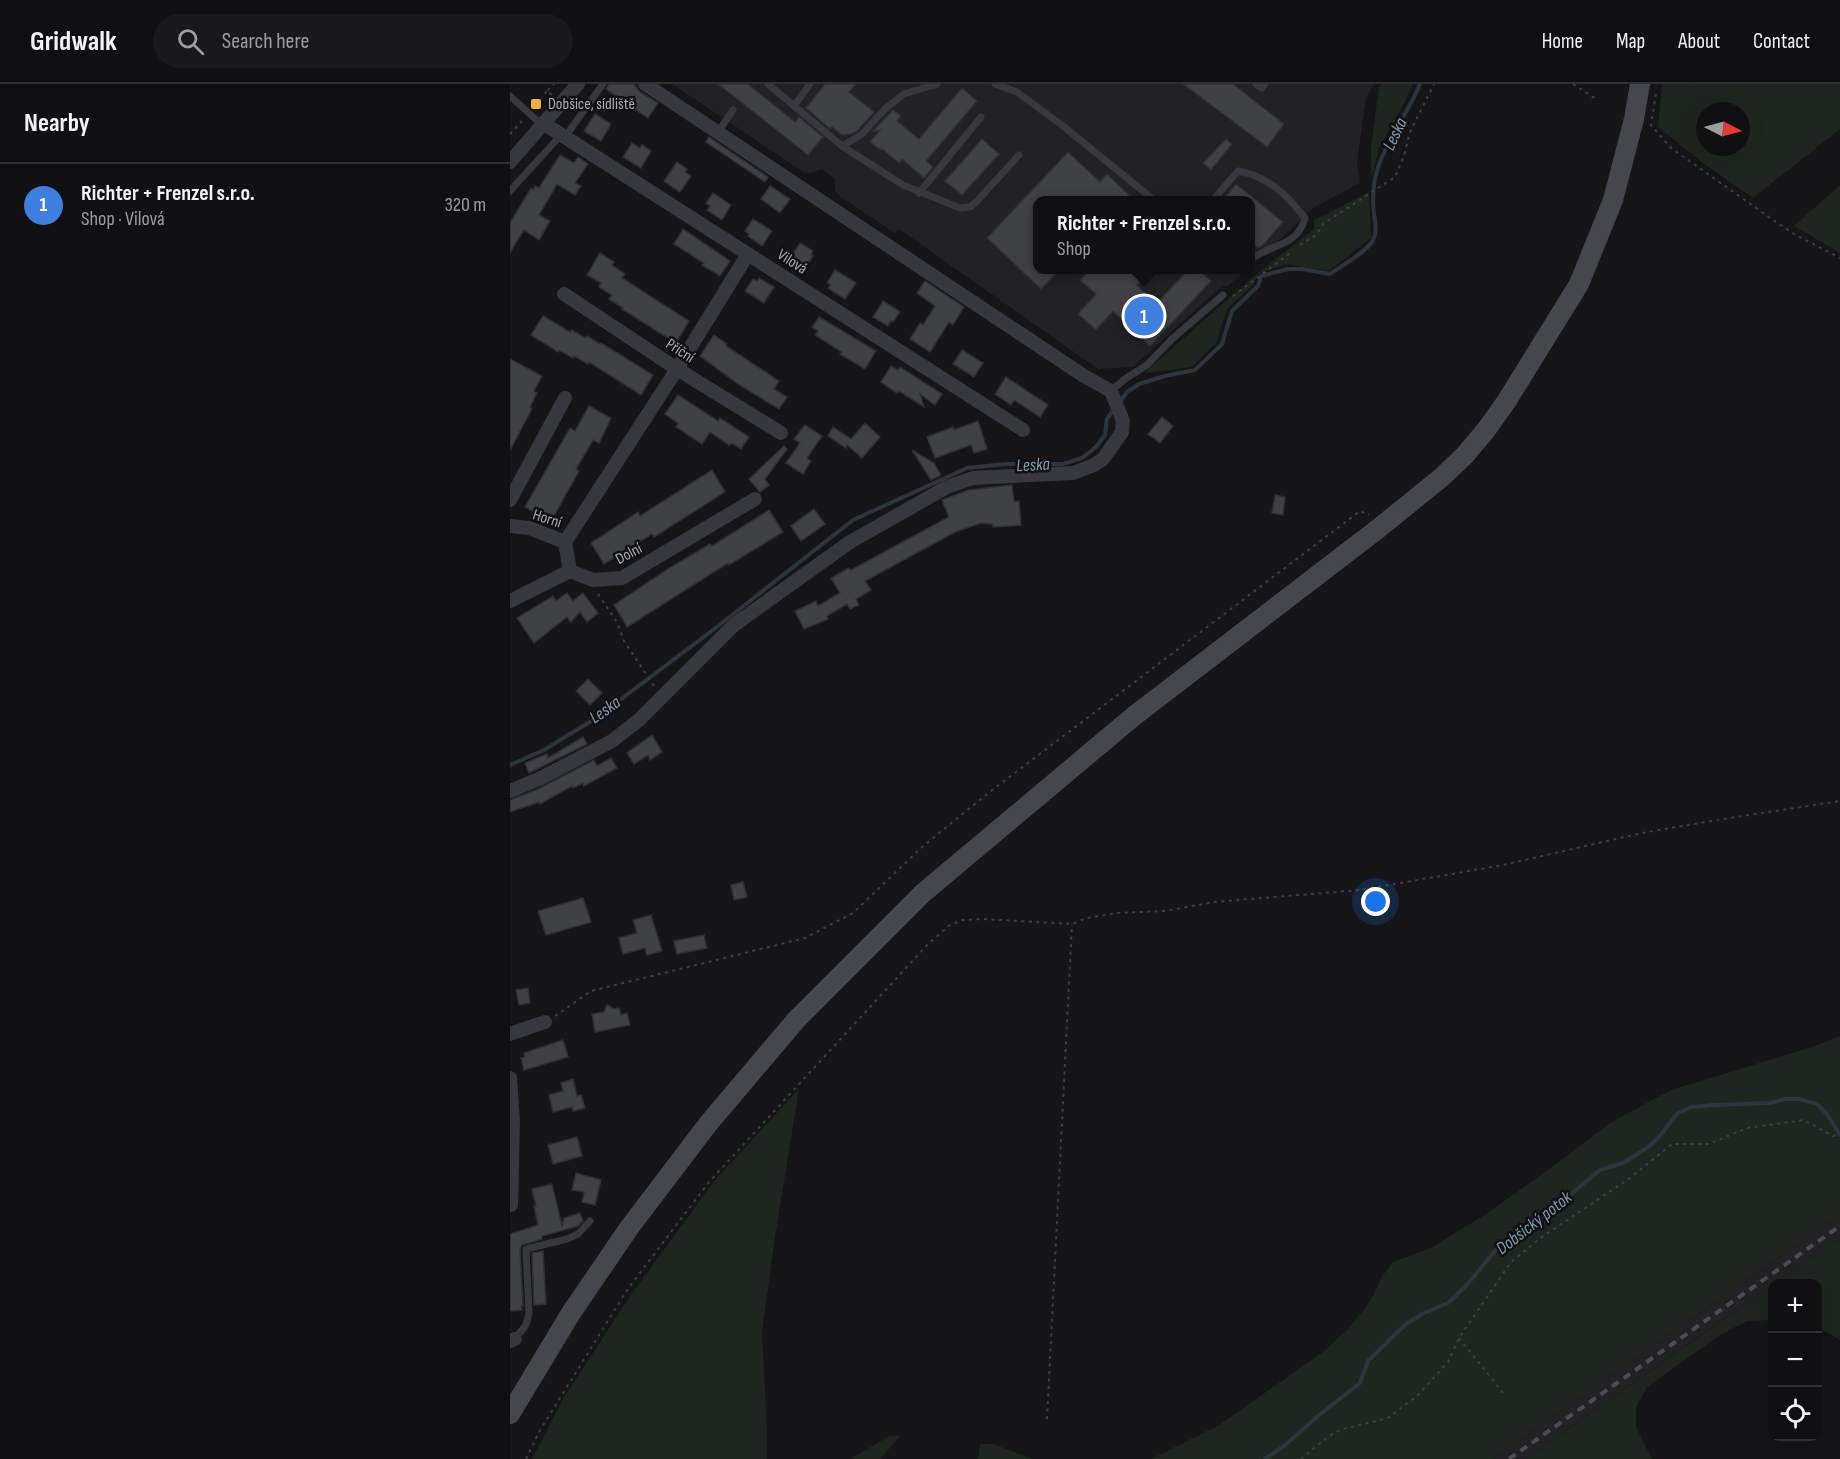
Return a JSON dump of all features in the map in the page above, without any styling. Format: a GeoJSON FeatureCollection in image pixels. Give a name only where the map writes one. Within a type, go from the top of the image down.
{"type":"FeatureCollection","features":[{"type":"Feature","properties":{"kind":"main road"},"geometry":{"type":"LineString","coordinates":[[510,1414],[571,1312],[629,1228],[708,1124],[796,1020],[923,893],[950,870],[1134,716],[1379,528],[1443,477],[1465,455],[1486,430],[1511,393],[1578,284],[1613,200],[1634,118],[1640,84]]}},
{"type":"Feature","properties":{"kind":"street"},"geometry":{"type":"LineString","coordinates":[[510,162],[578,84]]}},
{"type":"Feature","properties":{"kind":"street"},"geometry":{"type":"LineString","coordinates":[[510,791],[542,778],[612,741],[639,720],[734,625],[850,542],[960,482],[973,478],[1073,473],[1094,465],[1110,452],[1122,432],[1123,421],[1112,394],[645,84]]}},
{"type":"Feature","properties":{"kind":"street","name":"Vilová"},"geometry":{"type":"LineString","coordinates":[[543,124],[1023,430]]}},
{"type":"Feature","properties":{"kind":"street"},"geometry":{"type":"LineString","coordinates":[[510,601],[570,571],[565,542],[748,254]]}},
{"type":"Feature","properties":{"kind":"street","name":"Příční"},"geometry":{"type":"LineString","coordinates":[[564,294],[677,369],[781,433]]}},
{"type":"Feature","properties":{"kind":"street","name":"Horní"},"geometry":{"type":"LineString","coordinates":[[565,398],[510,500],[510,511],[514,526],[529,528],[565,542]]}},
{"type":"Feature","properties":{"kind":"street","name":"Dolní"},"geometry":{"type":"LineString","coordinates":[[570,571],[593,580],[622,578],[755,499]]}},
{"type":"Feature","properties":{"kind":"street"},"geometry":{"type":"LineString","coordinates":[[510,1034],[545,1022]]}},
{"type":"Feature","properties":{"kind":"street"},"geometry":{"type":"LineString","coordinates":[[510,1078],[513,1122],[511,1205]]}},
{"type":"Feature","properties":{"kind":"lane"},"geometry":{"type":"LineString","coordinates":[[510,190],[563,136],[603,84]]}},
{"type":"Feature","properties":{"kind":"lane"},"geometry":{"type":"LineString","coordinates":[[768,84],[842,146],[903,185],[960,208],[970,207],[1019,155]]}},
{"type":"Feature","properties":{"kind":"lane"},"geometry":{"type":"LineString","coordinates":[[794,106],[810,84]]}},
{"type":"Feature","properties":{"kind":"lane"},"geometry":{"type":"LineString","coordinates":[[842,146],[861,135],[885,109],[904,94],[937,84]]}},
{"type":"Feature","properties":{"kind":"lane"},"geometry":{"type":"LineString","coordinates":[[995,84],[1017,92],[1045,112],[1148,196]]}},
{"type":"Feature","properties":{"kind":"lane"},"geometry":{"type":"LineString","coordinates":[[1256,84],[1262,88],[1265,84]]}},
{"type":"Feature","properties":{"kind":"lane"},"geometry":{"type":"LineString","coordinates":[[510,96],[543,124]]}},
{"type":"Feature","properties":{"kind":"lane"},"geometry":{"type":"LineString","coordinates":[[718,132],[733,110]]}},
{"type":"Feature","properties":{"kind":"lane"},"geometry":{"type":"LineString","coordinates":[[920,193],[981,117]]}},
{"type":"Feature","properties":{"kind":"lane"},"geometry":{"type":"LineString","coordinates":[[1217,196],[1238,171],[1248,173],[1278,188],[1305,218],[1303,227],[1292,240],[1255,255]]}},
{"type":"Feature","properties":{"kind":"lane"},"geometry":{"type":"LineString","coordinates":[[1112,394],[1125,379],[1147,365],[1172,339],[1223,295]]}},
{"type":"Feature","properties":{"kind":"lane"},"geometry":{"type":"LineString","coordinates":[[513,1340],[520,1335],[526,1324],[528,1313],[526,1249],[567,1239],[578,1234],[590,1221]]}},
{"type":"Feature","properties":{"kind":"path"},"geometry":{"type":"LineString","coordinates":[[1223,295],[1232,298],[1316,235],[1323,224],[1395,177],[1404,156],[1410,132],[1434,84]]}},
{"type":"Feature","properties":{"kind":"path"},"geometry":{"type":"LineString","coordinates":[[1573,84],[1596,99]]}},
{"type":"Feature","properties":{"kind":"path"},"geometry":{"type":"LineString","coordinates":[[1657,84],[1651,125],[1671,147],[1796,235],[1840,258]]}},
{"type":"Feature","properties":{"kind":"path"},"geometry":{"type":"LineString","coordinates":[[545,1022],[591,991],[805,938],[853,913],[922,847],[987,794],[1360,511],[1372,516],[1379,528]]}},
{"type":"Feature","properties":{"kind":"path"},"geometry":{"type":"LineString","coordinates":[[593,580],[596,591],[617,622],[624,641],[654,685]]}},
{"type":"Feature","properties":{"kind":"path"},"geometry":{"type":"LineString","coordinates":[[526,1459],[539,1432],[627,1290],[709,1182],[928,944],[950,925],[963,920],[983,919],[1072,924],[1087,918],[1117,913],[1165,911],[1214,902],[1360,890],[1503,865],[1642,833],[1840,801]]}},
{"type":"Feature","properties":{"kind":"path"},"geometry":{"type":"LineString","coordinates":[[1047,1419],[1072,924]]}},
{"type":"Feature","properties":{"kind":"path"},"geometry":{"type":"LineString","coordinates":[[1301,1459],[1324,1440],[1343,1429],[1388,1418],[1418,1396],[1448,1362],[1459,1338],[1511,1262],[1542,1237],[1630,1178],[1672,1144],[1709,1144],[1747,1128],[1804,1120],[1833,1136],[1840,1134]]}},
{"type":"Feature","properties":{"kind":"path"},"geometry":{"type":"LineString","coordinates":[[1459,1338],[1503,1393]]}},
{"type":"Feature","properties":{"kind":"shaded area"},"geometry":{"type":"Polygon","coordinates":[[[672,84],[1374,84],[1366,98],[1357,162],[1360,183],[1313,208],[1255,263],[1255,196],[1033,196],[1033,274],[1242,274],[1226,287],[1223,285],[1133,367],[1098,369],[899,229],[895,233],[838,195],[835,191],[835,179],[822,169],[805,173],[672,84]]]}},
{"type":"Feature","properties":{"kind":"shaded area"},"geometry":{"type":"Polygon","coordinates":[[[1381,84],[1413,84],[1379,148],[1371,180],[1371,148],[1381,84]]]}},
{"type":"Feature","properties":{"kind":"shaded area"},"geometry":{"type":"Polygon","coordinates":[[[1662,84],[1840,84],[1840,129],[1753,198],[1703,163],[1658,127],[1662,84]]]}},
{"type":"Feature","properties":{"kind":"shaded area"},"geometry":{"type":"Polygon","coordinates":[[[1840,185],[1840,253],[1794,226],[1840,185]]]}},
{"type":"Feature","properties":{"kind":"shaded area"},"geometry":{"type":"Polygon","coordinates":[[[1369,192],[1371,238],[1329,271],[1285,264],[1258,274],[1254,284],[1227,309],[1216,343],[1192,367],[1144,373],[1258,273],[1314,229],[1314,220],[1369,192]]]}},
{"type":"Feature","properties":{"kind":"shaded area"},"geometry":{"type":"Polygon","coordinates":[[[1840,1036],[1840,1214],[1492,1459],[1151,1459],[1221,1424],[1324,1351],[1350,1327],[1365,1308],[1381,1278],[1393,1262],[1431,1248],[1486,1214],[1610,1123],[1671,1090],[1815,1046],[1840,1036]]]}},
{"type":"Feature","properties":{"kind":"shaded area"},"geometry":{"type":"Polygon","coordinates":[[[799,1089],[762,1333],[767,1459],[532,1459],[563,1399],[630,1296],[715,1180],[799,1089]]]}},
{"type":"Feature","properties":{"kind":"shaded area"},"geometry":{"type":"Polygon","coordinates":[[[1840,1214],[1840,1238],[1781,1279],[1768,1279],[1768,1288],[1526,1459],[1492,1459],[1840,1214]]]}},
{"type":"Feature","properties":{"kind":"shaded area"},"geometry":{"type":"Polygon","coordinates":[[[1840,1238],[1840,1340],[1822,1329],[1822,1279],[1781,1279],[1840,1238]]]}},
{"type":"Feature","properties":{"kind":"shaded area"},"geometry":{"type":"Polygon","coordinates":[[[1768,1288],[1768,1320],[1747,1321],[1720,1335],[1647,1387],[1636,1407],[1636,1427],[1652,1459],[1526,1459],[1768,1288]]]}},
{"type":"Feature","properties":{"kind":"shaded area"},"geometry":{"type":"Polygon","coordinates":[[[901,1435],[880,1459],[851,1459],[889,1436],[901,1435]]]}},
{"type":"Feature","properties":{"kind":"shaded area"},"geometry":{"type":"Polygon","coordinates":[[[980,1444],[993,1444],[1033,1459],[978,1459],[980,1444]]]}},
{"type":"Feature","properties":{"kind":"building"},"geometry":{"type":"Polygon","coordinates":[[[609,84],[634,84],[640,92],[658,103],[648,118],[606,89],[609,84]]]}},
{"type":"Feature","properties":{"kind":"building"},"geometry":{"type":"Polygon","coordinates":[[[718,84],[748,84],[795,122],[799,117],[823,137],[808,155],[718,84]]]}},
{"type":"Feature","properties":{"kind":"building"},"geometry":{"type":"Polygon","coordinates":[[[825,84],[856,84],[849,92],[874,112],[857,131],[842,135],[832,127],[830,129],[806,108],[825,84]]]}},
{"type":"Feature","properties":{"kind":"building"},"geometry":{"type":"Polygon","coordinates":[[[1183,84],[1233,84],[1284,124],[1267,147],[1183,84]]]}},
{"type":"Feature","properties":{"kind":"building"},"geometry":{"type":"Polygon","coordinates":[[[962,88],[977,101],[926,161],[933,167],[924,178],[902,159],[899,163],[870,142],[880,130],[873,131],[893,110],[901,116],[897,121],[919,139],[962,88]]]}},
{"type":"Feature","properties":{"kind":"building"},"geometry":{"type":"Polygon","coordinates":[[[595,114],[611,124],[601,141],[584,131],[595,114]]]}},
{"type":"Feature","properties":{"kind":"building"},"geometry":{"type":"Polygon","coordinates":[[[709,137],[768,177],[765,182],[706,142],[709,137]]]}},
{"type":"Feature","properties":{"kind":"building"},"geometry":{"type":"Polygon","coordinates":[[[982,139],[999,154],[962,195],[945,181],[982,139]]]}},
{"type":"Feature","properties":{"kind":"building"},"geometry":{"type":"Polygon","coordinates":[[[1226,139],[1232,144],[1211,170],[1203,163],[1226,139]]]}},
{"type":"Feature","properties":{"kind":"building"},"geometry":{"type":"Polygon","coordinates":[[[632,143],[640,148],[642,145],[651,151],[641,168],[623,157],[632,143]]]}},
{"type":"Feature","properties":{"kind":"building"},"geometry":{"type":"Polygon","coordinates":[[[1068,152],[1100,182],[1107,174],[1129,195],[1033,196],[1033,274],[1055,274],[1041,289],[987,238],[1068,152]]]}},
{"type":"Feature","properties":{"kind":"building"},"geometry":{"type":"Polygon","coordinates":[[[560,155],[574,163],[578,157],[588,164],[575,183],[581,186],[575,195],[557,184],[539,215],[550,221],[539,240],[524,230],[510,252],[510,223],[531,188],[533,190],[535,186],[539,188],[560,155]]]}},
{"type":"Feature","properties":{"kind":"building"},"geometry":{"type":"Polygon","coordinates":[[[677,162],[687,169],[685,172],[691,176],[680,192],[664,181],[677,162]]]}},
{"type":"Feature","properties":{"kind":"building"},"geometry":{"type":"Polygon","coordinates":[[[1236,184],[1251,196],[1226,196],[1236,184]]]}},
{"type":"Feature","properties":{"kind":"building"},"geometry":{"type":"Polygon","coordinates":[[[770,186],[790,199],[780,213],[761,199],[770,186]]]}},
{"type":"Feature","properties":{"kind":"building"},"geometry":{"type":"Polygon","coordinates":[[[713,193],[731,205],[722,220],[707,210],[710,206],[706,203],[713,193]]]}},
{"type":"Feature","properties":{"kind":"building"},"geometry":{"type":"Polygon","coordinates":[[[1255,199],[1283,222],[1258,248],[1255,245],[1255,199]]]}},
{"type":"Feature","properties":{"kind":"building"},"geometry":{"type":"Polygon","coordinates":[[[753,219],[772,231],[762,246],[745,231],[753,219]]]}},
{"type":"Feature","properties":{"kind":"building"},"geometry":{"type":"Polygon","coordinates":[[[683,229],[730,261],[720,276],[674,244],[683,229]]]}},
{"type":"Feature","properties":{"kind":"building"},"geometry":{"type":"Polygon","coordinates":[[[800,243],[813,251],[811,255],[813,256],[803,271],[787,262],[800,243]]]}},
{"type":"Feature","properties":{"kind":"building"},"geometry":{"type":"Polygon","coordinates":[[[600,253],[614,262],[612,265],[625,274],[622,278],[689,321],[676,343],[622,309],[609,299],[612,295],[599,287],[601,283],[587,275],[600,253]]]}},
{"type":"Feature","properties":{"kind":"building"},"geometry":{"type":"Polygon","coordinates":[[[835,270],[856,283],[845,299],[828,288],[831,285],[827,283],[835,270]]]}},
{"type":"Feature","properties":{"kind":"building"},"geometry":{"type":"Polygon","coordinates":[[[1086,274],[1148,274],[1137,285],[1156,304],[1184,274],[1203,274],[1211,281],[1150,346],[1113,311],[1096,330],[1078,314],[1096,294],[1080,280],[1086,274]]]}},
{"type":"Feature","properties":{"kind":"building"},"geometry":{"type":"Polygon","coordinates":[[[759,278],[774,287],[764,303],[745,291],[753,279],[757,281],[759,278]]]}},
{"type":"Feature","properties":{"kind":"building"},"geometry":{"type":"Polygon","coordinates":[[[925,281],[964,307],[953,325],[949,322],[930,352],[910,339],[920,323],[923,325],[935,306],[917,293],[925,281]]]}},
{"type":"Feature","properties":{"kind":"building"},"geometry":{"type":"Polygon","coordinates":[[[883,301],[900,312],[888,326],[873,317],[883,301]]]}},
{"type":"Feature","properties":{"kind":"building"},"geometry":{"type":"Polygon","coordinates":[[[543,316],[570,332],[572,330],[585,338],[587,336],[601,343],[653,375],[641,395],[589,362],[588,364],[574,356],[573,358],[559,350],[558,352],[531,335],[543,316]]]}},
{"type":"Feature","properties":{"kind":"building"},"geometry":{"type":"Polygon","coordinates":[[[819,317],[876,351],[865,369],[815,335],[818,331],[812,327],[819,317]]]}},
{"type":"Feature","properties":{"kind":"building"},"geometry":{"type":"Polygon","coordinates":[[[714,335],[727,344],[726,346],[779,381],[774,389],[787,397],[779,409],[738,384],[700,356],[714,335]]]}},
{"type":"Feature","properties":{"kind":"building"},"geometry":{"type":"Polygon","coordinates":[[[962,350],[983,363],[974,377],[953,364],[962,350]]]}},
{"type":"Feature","properties":{"kind":"building"},"geometry":{"type":"Polygon","coordinates":[[[510,359],[542,376],[534,391],[537,393],[530,407],[532,409],[510,450],[510,359]]]}},
{"type":"Feature","properties":{"kind":"building"},"geometry":{"type":"Polygon","coordinates":[[[891,366],[898,370],[900,367],[942,394],[935,405],[920,394],[924,407],[881,382],[891,366]]]}},
{"type":"Feature","properties":{"kind":"building"},"geometry":{"type":"Polygon","coordinates":[[[1006,377],[1048,405],[1040,417],[1014,400],[1011,405],[995,394],[1006,377]]]}},
{"type":"Feature","properties":{"kind":"building"},"geometry":{"type":"Polygon","coordinates":[[[678,395],[718,421],[720,418],[749,437],[741,449],[732,443],[729,445],[710,432],[702,444],[676,427],[678,423],[665,414],[678,395]]]}},
{"type":"Feature","properties":{"kind":"building"},"geometry":{"type":"Polygon","coordinates":[[[589,406],[611,418],[599,443],[593,440],[576,469],[579,471],[551,521],[525,507],[570,428],[575,431],[589,406]]]}},
{"type":"Feature","properties":{"kind":"building"},"geometry":{"type":"Polygon","coordinates":[[[1162,417],[1173,426],[1160,443],[1148,434],[1162,417]]]}},
{"type":"Feature","properties":{"kind":"building"},"geometry":{"type":"Polygon","coordinates":[[[978,421],[987,449],[974,453],[971,445],[935,458],[927,437],[978,421]]]}},
{"type":"Feature","properties":{"kind":"building"},"geometry":{"type":"Polygon","coordinates":[[[865,423],[880,437],[862,458],[847,445],[846,448],[828,436],[833,427],[851,439],[865,423]]]}},
{"type":"Feature","properties":{"kind":"building"},"geometry":{"type":"Polygon","coordinates":[[[805,425],[822,436],[807,458],[811,461],[803,474],[786,463],[800,443],[794,439],[805,425]]]}},
{"type":"Feature","properties":{"kind":"building"},"geometry":{"type":"Polygon","coordinates":[[[784,446],[787,449],[765,479],[769,485],[760,492],[749,479],[784,446]]]}},
{"type":"Feature","properties":{"kind":"building"},"geometry":{"type":"Polygon","coordinates":[[[912,450],[934,463],[941,475],[931,480],[912,450]]]}},
{"type":"Feature","properties":{"kind":"building"},"geometry":{"type":"Polygon","coordinates":[[[712,470],[725,492],[654,537],[652,534],[604,564],[591,543],[638,512],[640,516],[712,470]]]}},
{"type":"Feature","properties":{"kind":"building"},"geometry":{"type":"Polygon","coordinates":[[[1012,485],[1014,502],[1019,501],[1021,525],[993,527],[992,524],[981,523],[955,532],[865,581],[871,590],[856,599],[859,605],[850,609],[847,604],[827,616],[828,619],[804,629],[795,611],[816,601],[818,606],[840,593],[831,578],[849,568],[851,570],[949,517],[942,500],[969,490],[1012,485]]]}},
{"type":"Feature","properties":{"kind":"building"},"geometry":{"type":"Polygon","coordinates":[[[1275,495],[1285,497],[1283,515],[1272,513],[1275,495]]]}},
{"type":"Feature","properties":{"kind":"building"},"geometry":{"type":"Polygon","coordinates":[[[814,509],[825,524],[801,541],[791,526],[814,509]]]}},
{"type":"Feature","properties":{"kind":"building"},"geometry":{"type":"Polygon","coordinates":[[[769,510],[783,532],[729,565],[728,563],[627,627],[614,605],[668,569],[710,544],[712,546],[769,510]]]}},
{"type":"Feature","properties":{"kind":"building"},"geometry":{"type":"Polygon","coordinates":[[[567,593],[573,601],[583,593],[598,613],[587,622],[580,612],[571,622],[567,617],[534,643],[517,618],[553,596],[556,601],[567,593]]]}},
{"type":"Feature","properties":{"kind":"building"},"geometry":{"type":"Polygon","coordinates":[[[588,679],[602,693],[590,705],[576,691],[588,679]]]}},
{"type":"Feature","properties":{"kind":"building"},"geometry":{"type":"Polygon","coordinates":[[[652,735],[662,752],[650,760],[648,755],[634,764],[627,753],[652,735]]]}},
{"type":"Feature","properties":{"kind":"building"},"geometry":{"type":"Polygon","coordinates":[[[583,737],[587,744],[529,773],[525,763],[547,754],[548,758],[583,737]]]}},
{"type":"Feature","properties":{"kind":"building"},"geometry":{"type":"Polygon","coordinates":[[[611,758],[617,768],[584,786],[583,783],[573,788],[572,786],[540,804],[539,802],[510,812],[510,800],[536,790],[594,760],[597,766],[611,758]]]}},
{"type":"Feature","properties":{"kind":"building"},"geometry":{"type":"Polygon","coordinates":[[[743,882],[747,897],[734,900],[731,885],[743,882]]]}},
{"type":"Feature","properties":{"kind":"building"},"geometry":{"type":"Polygon","coordinates":[[[583,898],[591,922],[546,935],[538,911],[583,898]]]}},
{"type":"Feature","properties":{"kind":"building"},"geometry":{"type":"Polygon","coordinates":[[[651,915],[662,951],[647,955],[645,948],[623,954],[619,938],[637,933],[633,920],[651,915]]]}},
{"type":"Feature","properties":{"kind":"building"},"geometry":{"type":"Polygon","coordinates":[[[704,935],[707,948],[677,954],[674,941],[704,935]]]}},
{"type":"Feature","properties":{"kind":"building"},"geometry":{"type":"Polygon","coordinates":[[[528,988],[530,1003],[519,1005],[516,990],[528,988]]]}},
{"type":"Feature","properties":{"kind":"building"},"geometry":{"type":"Polygon","coordinates":[[[607,1005],[614,1009],[619,1008],[621,1015],[627,1013],[630,1025],[595,1032],[592,1014],[604,1012],[607,1005]]]}},
{"type":"Feature","properties":{"kind":"building"},"geometry":{"type":"Polygon","coordinates":[[[563,1040],[568,1057],[524,1070],[521,1058],[525,1057],[524,1053],[563,1040]]]}},
{"type":"Feature","properties":{"kind":"building"},"geometry":{"type":"Polygon","coordinates":[[[573,1079],[577,1096],[581,1095],[585,1108],[573,1111],[572,1107],[553,1112],[549,1095],[563,1091],[561,1083],[573,1079]]]}},
{"type":"Feature","properties":{"kind":"building"},"geometry":{"type":"Polygon","coordinates":[[[577,1137],[582,1156],[553,1164],[548,1145],[577,1137]]]}},
{"type":"Feature","properties":{"kind":"building"},"geometry":{"type":"Polygon","coordinates":[[[576,1173],[601,1180],[595,1205],[582,1202],[584,1192],[572,1190],[576,1173]]]}},
{"type":"Feature","properties":{"kind":"building"},"geometry":{"type":"Polygon","coordinates":[[[552,1184],[562,1226],[564,1218],[580,1213],[583,1221],[578,1226],[542,1236],[542,1239],[522,1245],[520,1249],[523,1306],[521,1306],[522,1310],[510,1311],[510,1234],[538,1225],[532,1189],[552,1184]]]}},
{"type":"Feature","properties":{"kind":"building"},"geometry":{"type":"Polygon","coordinates":[[[543,1251],[546,1304],[534,1305],[532,1253],[543,1251]]]}},
{"type":"Feature","properties":{"kind":"waterway","name":"Leska"},"geometry":{"type":"LineString","coordinates":[[1119,403],[1127,392],[1139,384],[1195,370],[1222,344],[1232,311],[1258,286],[1261,276],[1288,269],[1330,274],[1370,245],[1376,231],[1373,199],[1377,171],[1420,84]]}},
{"type":"Feature","properties":{"kind":"waterway","name":"Leska"},"geometry":{"type":"LineString","coordinates":[[510,765],[544,750],[596,718],[853,520],[967,468],[1006,464],[1063,464],[1082,458],[1096,447],[1105,435],[1107,419],[1114,409]]}},
{"type":"Feature","properties":{"kind":"waterway","name":"Dobšický potok"},"geometry":{"type":"LineString","coordinates":[[1265,1459],[1360,1383],[1368,1361],[1406,1324],[1448,1303],[1466,1286],[1500,1245],[1553,1209],[1600,1170],[1623,1163],[1647,1148],[1678,1113],[1692,1107],[1770,1103],[1785,1099],[1799,1099],[1817,1104],[1827,1114],[1840,1135]]}},
{"type":"Feature","properties":{"kind":"railway"},"geometry":{"type":"LineString","coordinates":[[1509,1459],[1840,1226]]}},
{"type":"Feature","properties":{"kind":"place","name":"Dobšice, sídliště"},"geometry":{"type":"Point","coordinates":[536,104]}},
{"type":"Feature","properties":{"kind":"place","name":"Richter + Frenzel s.r.o."},"geometry":{"type":"Point","coordinates":[1144,316]}}]}
